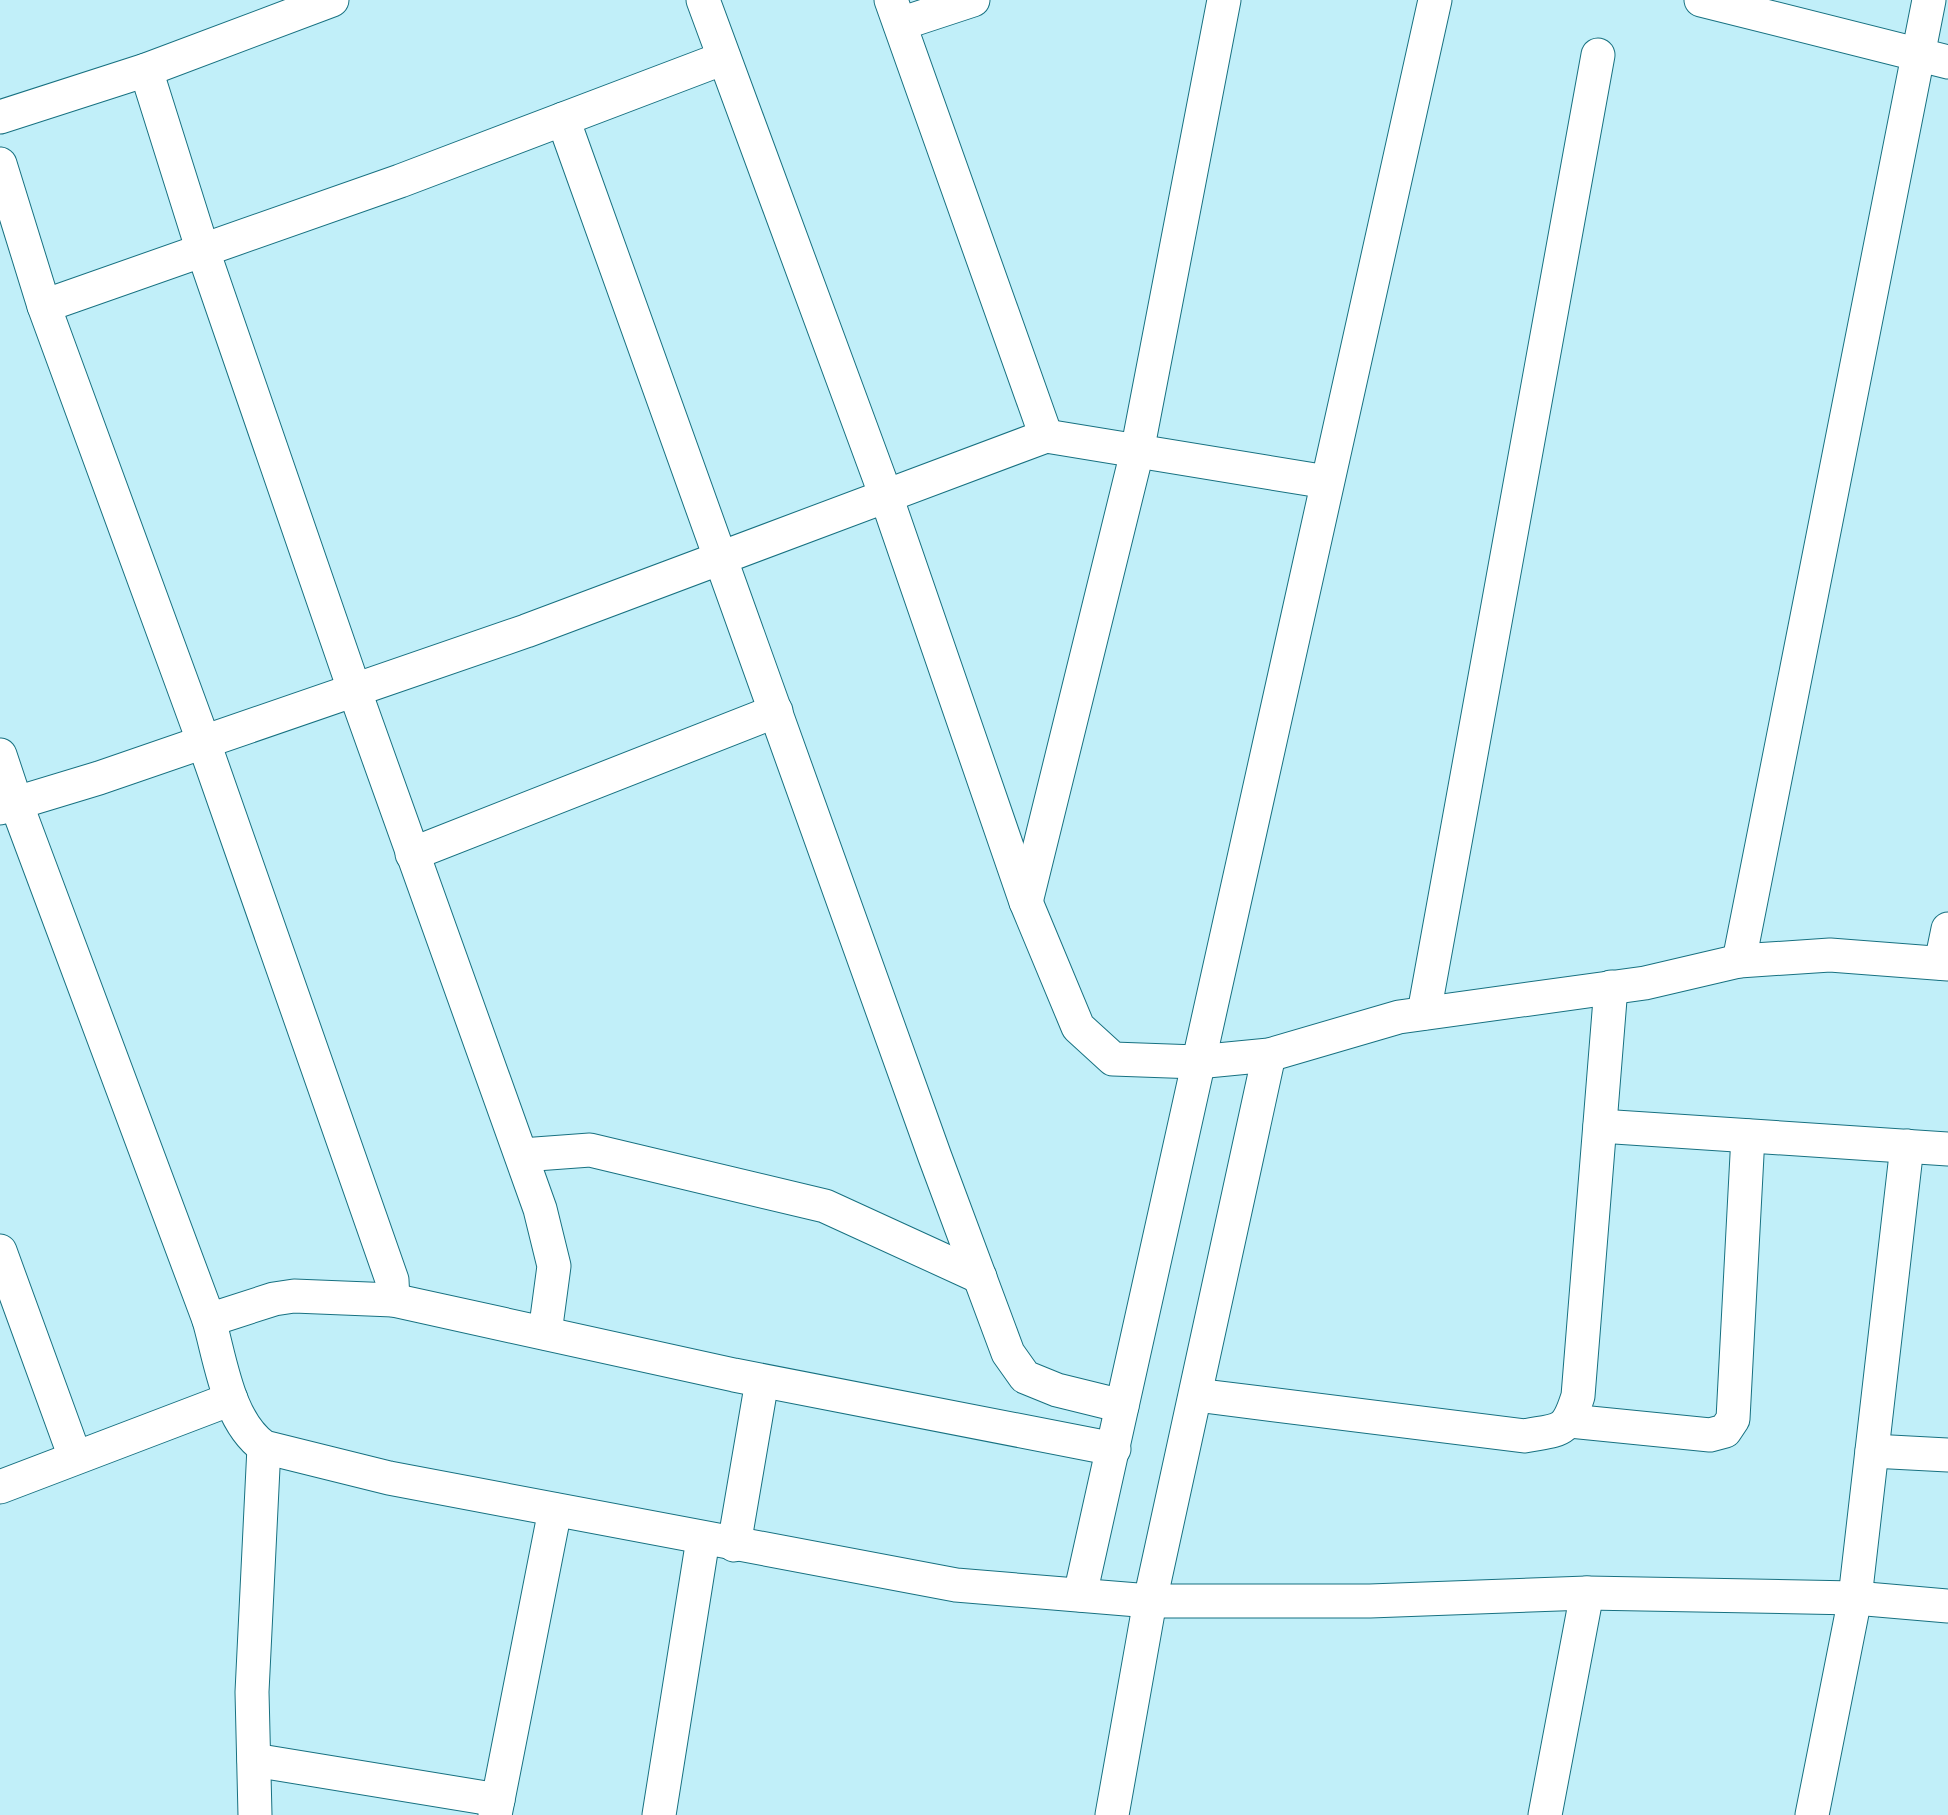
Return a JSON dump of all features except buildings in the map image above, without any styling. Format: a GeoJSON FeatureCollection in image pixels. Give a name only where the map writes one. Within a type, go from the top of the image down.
{"type":"FeatureCollection","features":[{"type":"Feature","properties":{"kind":"street"},"geometry":{"type":"LineString","coordinates":[[0,117],[146,70],[332,0]]}},
{"type":"Feature","properties":{"kind":"street"},"geometry":{"type":"LineString","coordinates":[[703,0],[885,495],[1026,902],[1077,1027],[1113,1059],[1197,1062],[1269,1055],[1399,1017],[1645,983],[1739,961],[1830,955],[1945,964],[1948,929]]}},
{"type":"Feature","properties":{"kind":"street"},"geometry":{"type":"LineString","coordinates":[[973,0],[895,12],[1046,436]]}},
{"type":"Feature","properties":{"kind":"street"},"geometry":{"type":"LineString","coordinates":[[1026,902],[1137,452],[1224,0]]}},
{"type":"Feature","properties":{"kind":"street"},"geometry":{"type":"LineString","coordinates":[[1080,1595],[1435,0]]}},
{"type":"Feature","properties":{"kind":"street"},"geometry":{"type":"LineString","coordinates":[[1701,0],[1933,59]]}},
{"type":"Feature","properties":{"kind":"street"},"geometry":{"type":"LineString","coordinates":[[1739,961],[1933,59],[1929,0]]}},
{"type":"Feature","properties":{"kind":"street"},"geometry":{"type":"LineString","coordinates":[[1424,1013],[1598,55]]}},
{"type":"Feature","properties":{"kind":"street"},"geometry":{"type":"LineString","coordinates":[[44,306],[202,248],[400,181],[724,58]]}},
{"type":"Feature","properties":{"kind":"street"},"geometry":{"type":"LineString","coordinates":[[146,70],[202,248],[354,689],[540,1209],[554,1266],[545,1334]]}},
{"type":"Feature","properties":{"kind":"street"},"geometry":{"type":"LineString","coordinates":[[563,119],[1008,1353],[1025,1377],[1057,1390],[1122,1406]]}},
{"type":"Feature","properties":{"kind":"street"},"geometry":{"type":"LineString","coordinates":[[0,165],[44,306],[203,740],[392,1280],[393,1300]]}},
{"type":"Feature","properties":{"kind":"street"},"geometry":{"type":"LineString","coordinates":[[8,806],[99,778],[203,740],[526,631],[1046,436],[1327,482]]}},
{"type":"Feature","properties":{"kind":"street"},"geometry":{"type":"LineString","coordinates":[[412,854],[776,711]]}},
{"type":"Feature","properties":{"kind":"street"},"geometry":{"type":"LineString","coordinates":[[0,755],[8,806],[209,1320],[231,1399],[252,1438],[264,1447],[389,1478],[734,1545],[956,1585],[1150,1601],[1370,1601],[1587,1593],[1855,1598],[1948,1606]]}},
{"type":"Feature","properties":{"kind":"street"},"geometry":{"type":"LineString","coordinates":[[1570,1421],[1578,1396],[1611,987]]}},
{"type":"Feature","properties":{"kind":"street"},"geometry":{"type":"LineString","coordinates":[[1112,1815],[1150,1601],[1269,1055]]}},
{"type":"Feature","properties":{"kind":"street"},"geometry":{"type":"LineString","coordinates":[[1600,1126],[1948,1149]]}},
{"type":"Feature","properties":{"kind":"street"},"geometry":{"type":"LineString","coordinates":[[1196,1395],[1524,1436],[1556,1430],[1570,1421],[1710,1435],[1725,1431],[1733,1419],[1748,1136]]}},
{"type":"Feature","properties":{"kind":"street"},"geometry":{"type":"LineString","coordinates":[[1812,1815],[1855,1598],[1907,1146]]}},
{"type":"Feature","properties":{"kind":"street"},"geometry":{"type":"LineString","coordinates":[[522,1155],[590,1150],[825,1206],[980,1277]]}},
{"type":"Feature","properties":{"kind":"street"},"geometry":{"type":"LineString","coordinates":[[0,1251],[75,1457]]}},
{"type":"Feature","properties":{"kind":"street"},"geometry":{"type":"LineString","coordinates":[[209,1320],[274,1299],[294,1296],[393,1300],[762,1381],[1114,1449]]}},
{"type":"Feature","properties":{"kind":"street"},"geometry":{"type":"LineString","coordinates":[[734,1545],[762,1381]]}},
{"type":"Feature","properties":{"kind":"street"},"geometry":{"type":"LineString","coordinates":[[0,1487],[231,1399]]}},
{"type":"Feature","properties":{"kind":"street"},"geometry":{"type":"LineString","coordinates":[[255,1815],[252,1692],[264,1447]]}},
{"type":"Feature","properties":{"kind":"street"},"geometry":{"type":"LineString","coordinates":[[1872,1451],[1948,1455]]}},
{"type":"Feature","properties":{"kind":"street"},"geometry":{"type":"LineString","coordinates":[[254,1760],[497,1807],[555,1510]]}},
{"type":"Feature","properties":{"kind":"street"},"geometry":{"type":"LineString","coordinates":[[659,1815],[703,1539]]}},
{"type":"Feature","properties":{"kind":"street"},"geometry":{"type":"LineString","coordinates":[[1545,1815],[1587,1593]]}}]}
